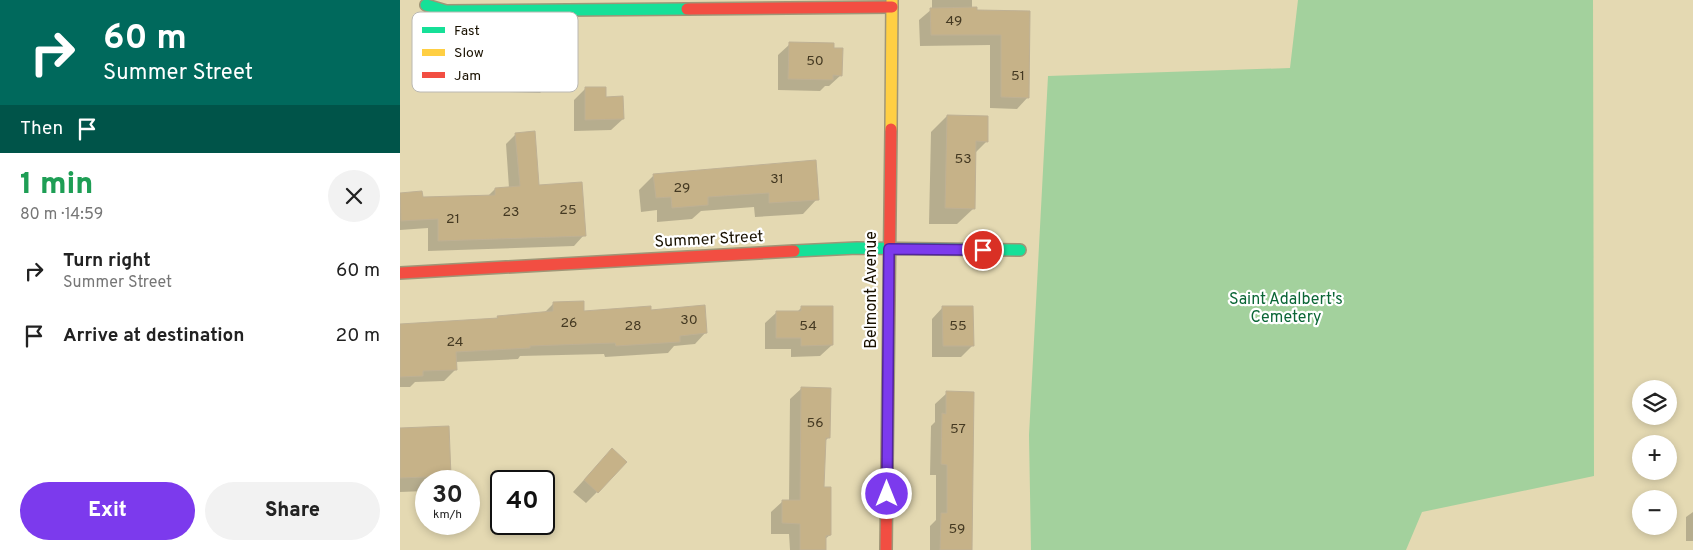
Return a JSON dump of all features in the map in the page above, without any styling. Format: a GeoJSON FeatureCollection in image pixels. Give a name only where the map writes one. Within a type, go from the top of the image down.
{"type":"FeatureCollection","features":[{"type":"Feature","properties":{"kind":"street"},"geometry":{"type":"LineString","coordinates":[[426,5],[446,11],[892,4]]}},
{"type":"Feature","properties":{"kind":"street","name":"Belmont Avenue"},"geometry":{"type":"LineString","coordinates":[[886,550],[892,4]]}},
{"type":"Feature","properties":{"kind":"street","name":"Summer Street"},"geometry":{"type":"LineString","coordinates":[[400,273],[856,248],[1020,250]]}},
{"type":"Feature","properties":{"kind":"green space","name":"Saint Adalbert's Cemetery"},"geometry":{"type":"Polygon","coordinates":[[[1298,0],[1593,0],[1594,476],[1422,512],[1406,550],[1031,550],[1029,435],[1048,76],[1290,68],[1298,0]]]}},
{"type":"Feature","properties":{"kind":"building"},"geometry":{"type":"Polygon","coordinates":[[[977,7],[977,10],[1030,11],[1029,98],[1001,97],[1001,35],[931,35],[930,8],[977,7]]]}},
{"type":"Feature","properties":{"kind":"building"},"geometry":{"type":"Polygon","coordinates":[[[789,42],[834,43],[834,48],[843,48],[842,76],[833,75],[833,80],[788,79],[789,42]]]}},
{"type":"Feature","properties":{"kind":"building"},"geometry":{"type":"Polygon","coordinates":[[[585,87],[606,87],[606,97],[623,96],[624,119],[585,120],[585,87]]]}},
{"type":"Feature","properties":{"kind":"building"},"geometry":{"type":"Polygon","coordinates":[[[947,115],[988,116],[988,142],[976,141],[975,209],[945,208],[947,115]]]}},
{"type":"Feature","properties":{"kind":"building"},"geometry":{"type":"Polygon","coordinates":[[[535,131],[539,185],[582,182],[586,236],[438,241],[438,219],[401,221],[400,193],[422,191],[423,197],[495,195],[495,188],[520,186],[515,133],[535,131]]]}},
{"type":"Feature","properties":{"kind":"building"},"geometry":{"type":"Polygon","coordinates":[[[816,160],[819,200],[769,203],[769,193],[708,197],[708,205],[672,208],[671,197],[656,198],[653,174],[816,160]]]}},
{"type":"Feature","properties":{"kind":"building"},"geometry":{"type":"Polygon","coordinates":[[[584,301],[584,311],[651,306],[651,310],[705,305],[707,333],[680,336],[680,342],[616,346],[615,343],[530,346],[530,348],[456,352],[457,370],[423,371],[423,376],[400,377],[400,324],[498,318],[497,316],[553,311],[553,302],[584,301]]]}},
{"type":"Feature","properties":{"kind":"building"},"geometry":{"type":"Polygon","coordinates":[[[801,306],[833,306],[833,345],[801,346],[801,338],[776,338],[776,311],[801,311],[801,306]]]}},
{"type":"Feature","properties":{"kind":"building"},"geometry":{"type":"Polygon","coordinates":[[[942,306],[973,306],[974,346],[943,346],[942,306]]]}},
{"type":"Feature","properties":{"kind":"building"},"geometry":{"type":"Polygon","coordinates":[[[801,387],[831,388],[830,438],[826,438],[824,487],[831,487],[831,535],[826,536],[826,550],[800,550],[800,524],[782,523],[782,500],[800,500],[801,387]]]}},
{"type":"Feature","properties":{"kind":"building"},"geometry":{"type":"Polygon","coordinates":[[[946,391],[974,392],[972,550],[940,550],[941,513],[947,513],[947,465],[941,464],[942,413],[946,414],[946,391]]]}},
{"type":"Feature","properties":{"kind":"building"},"geometry":{"type":"Polygon","coordinates":[[[449,426],[451,470],[415,470],[415,477],[400,478],[400,428],[449,426]]]}},
{"type":"Feature","properties":{"kind":"building"},"geometry":{"type":"Polygon","coordinates":[[[612,448],[627,462],[598,493],[584,480],[612,448]]]}},
{"type":"Feature","properties":{"kind":"traffic: fast"},"geometry":{"type":"LineString","coordinates":[[426,5],[446,11],[687,9]]}},
{"type":"Feature","properties":{"kind":"traffic: fast"},"geometry":{"type":"LineString","coordinates":[[794,251],[857,248],[1020,250]]}},
{"type":"Feature","properties":{"kind":"traffic: slow"},"geometry":{"type":"LineString","coordinates":[[891,129],[892,0]]}},
{"type":"Feature","properties":{"kind":"traffic: jam"},"geometry":{"type":"LineString","coordinates":[[687,9],[892,7]]}},
{"type":"Feature","properties":{"kind":"traffic: jam"},"geometry":{"type":"LineString","coordinates":[[886,550],[891,129]]}},
{"type":"Feature","properties":{"kind":"traffic: jam"},"geometry":{"type":"LineString","coordinates":[[400,273],[794,251]]}},
{"type":"Feature","properties":{"kind":"route"},"geometry":{"type":"LineString","coordinates":[[887,494],[889,249],[983,250]]}}]}
